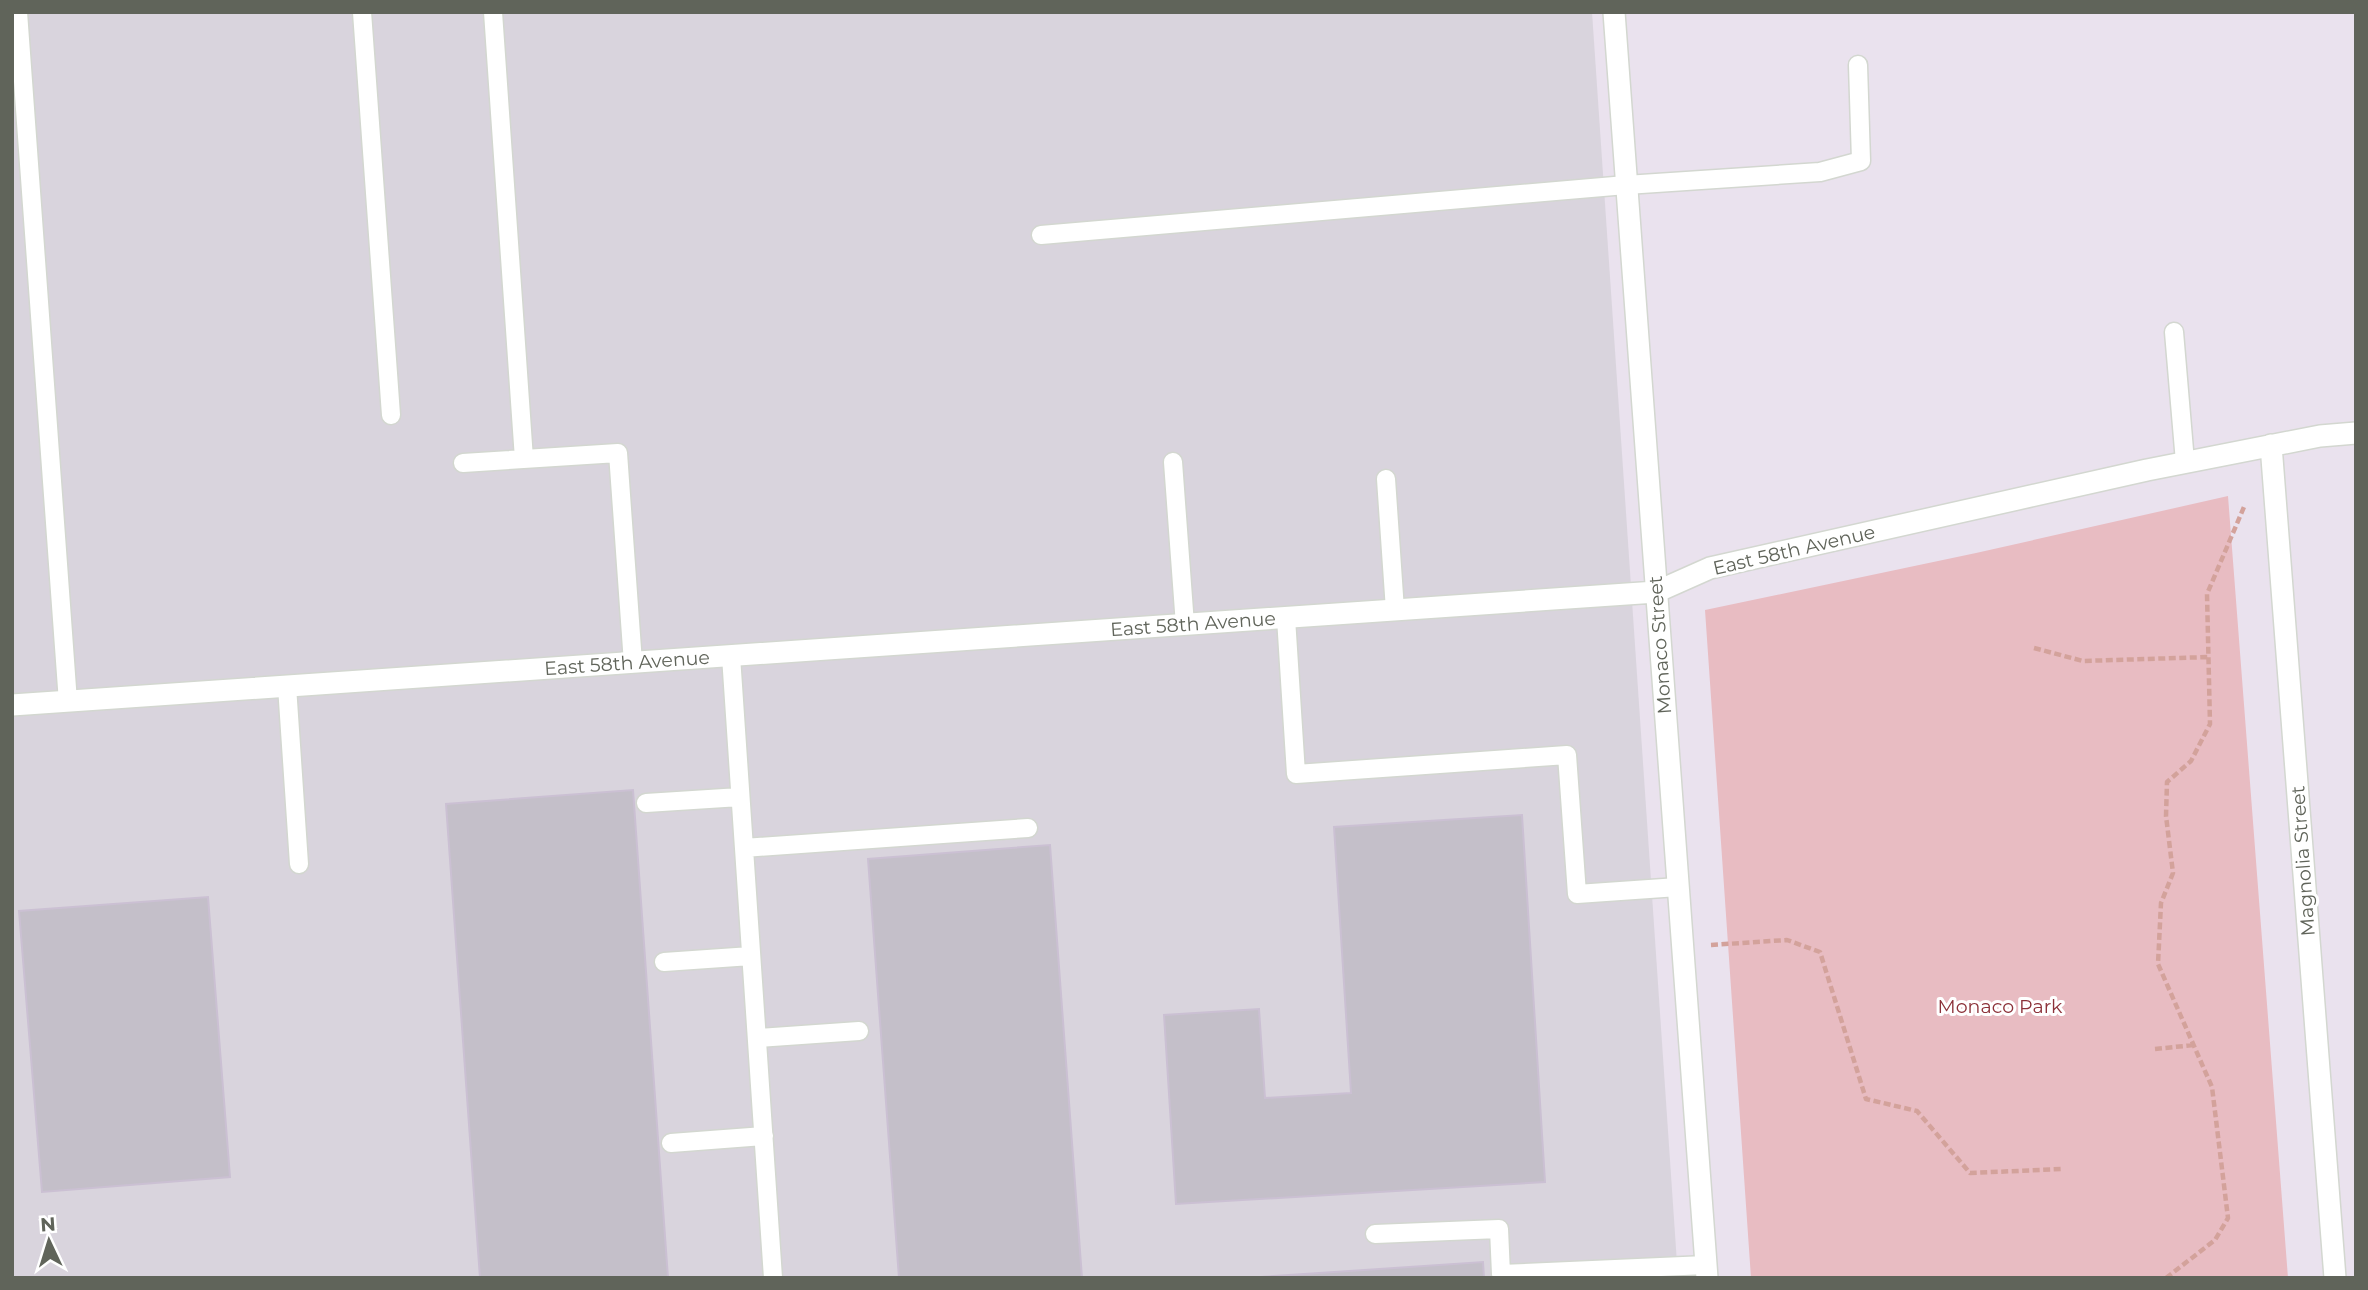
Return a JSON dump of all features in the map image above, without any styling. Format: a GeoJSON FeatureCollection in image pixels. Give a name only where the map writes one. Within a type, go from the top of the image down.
{"type":"FeatureCollection","features":[{"type":"Feature","properties":{"kind":"street","name":"Monaco Street"},"geometry":{"type":"LineString","coordinates":[[1614,12],[1707,1271]]}},
{"type":"Feature","properties":{"kind":"street","name":"East 58th Avenue"},"geometry":{"type":"LineString","coordinates":[[12,705],[1657,592],[1710,568],[2271,445],[2356,433]]}},
{"type":"Feature","properties":{"kind":"street","name":"Magnolia Street"},"geometry":{"type":"LineString","coordinates":[[2271,445],[2335,1278]]}},
{"type":"Feature","properties":{"kind":"lane"},"geometry":{"type":"LineString","coordinates":[[18,12],[68,702]]}},
{"type":"Feature","properties":{"kind":"lane"},"geometry":{"type":"LineString","coordinates":[[362,12],[391,415]]}},
{"type":"Feature","properties":{"kind":"lane"},"geometry":{"type":"LineString","coordinates":[[493,12],[524,459]]}},
{"type":"Feature","properties":{"kind":"lane"},"geometry":{"type":"LineString","coordinates":[[1041,235],[1626,185],[1820,172],[1861,161],[1858,65]]}},
{"type":"Feature","properties":{"kind":"lane"},"geometry":{"type":"LineString","coordinates":[[2174,332],[2185,463]]}},
{"type":"Feature","properties":{"kind":"lane"},"geometry":{"type":"LineString","coordinates":[[463,463],[618,453],[633,663]]}},
{"type":"Feature","properties":{"kind":"lane"},"geometry":{"type":"LineString","coordinates":[[1173,461],[1185,625]]}},
{"type":"Feature","properties":{"kind":"lane"},"geometry":{"type":"LineString","coordinates":[[1386,479],[1395,610]]}},
{"type":"Feature","properties":{"kind":"lane"},"geometry":{"type":"LineString","coordinates":[[1286,618],[1296,774],[1567,755],[1577,894],[1678,887]]}},
{"type":"Feature","properties":{"kind":"lane"},"geometry":{"type":"LineString","coordinates":[[731,656],[773,1278]]}},
{"type":"Feature","properties":{"kind":"lane"},"geometry":{"type":"LineString","coordinates":[[287,686],[299,864]]}},
{"type":"Feature","properties":{"kind":"lane"},"geometry":{"type":"LineString","coordinates":[[646,803],[740,797]]}},
{"type":"Feature","properties":{"kind":"lane"},"geometry":{"type":"LineString","coordinates":[[744,848],[1028,828]]}},
{"type":"Feature","properties":{"kind":"lane"},"geometry":{"type":"LineString","coordinates":[[664,962],[751,956]]}},
{"type":"Feature","properties":{"kind":"lane"},"geometry":{"type":"LineString","coordinates":[[757,1038],[859,1031]]}},
{"type":"Feature","properties":{"kind":"lane"},"geometry":{"type":"LineString","coordinates":[[671,1143],[764,1136]]}},
{"type":"Feature","properties":{"kind":"lane"},"geometry":{"type":"LineString","coordinates":[[1375,1234],[1499,1229],[1501,1274],[1707,1271]]}},
{"type":"Feature","properties":{"kind":"path"},"geometry":{"type":"LineString","coordinates":[[2166,1278],[2215,1240],[2228,1218],[2212,1087],[2158,964],[2161,903],[2173,873],[2166,816],[2167,782],[2191,761],[2210,724],[2207,594],[2245,505]]}},
{"type":"Feature","properties":{"kind":"path"},"geometry":{"type":"LineString","coordinates":[[2034,648],[2083,661],[2209,657]]}},
{"type":"Feature","properties":{"kind":"path"},"geometry":{"type":"LineString","coordinates":[[1682,946],[1787,940],[1820,952],[1867,1099],[1916,1111],[1970,1172],[2062,1170]]}},
{"type":"Feature","properties":{"kind":"path"},"geometry":{"type":"LineString","coordinates":[[2155,1049],[2193,1045]]}},
{"type":"Feature","properties":{"kind":"shaded area"},"geometry":{"type":"Polygon","coordinates":[[[12,12],[1592,12],[1678,1278],[12,1278],[12,12]]]}},
{"type":"Feature","properties":{"kind":"green space","name":"Monaco Park"},"geometry":{"type":"Polygon","coordinates":[[[2228,496],[2288,1278],[1751,1278],[1705,610],[2228,496]]]}},
{"type":"Feature","properties":{"kind":"building"},"geometry":{"type":"Polygon","coordinates":[[[633,790],[668,1278],[480,1278],[446,804],[633,790]]]}},
{"type":"Feature","properties":{"kind":"building"},"geometry":{"type":"Polygon","coordinates":[[[1522,815],[1545,1182],[1176,1204],[1164,1015],[1259,1009],[1265,1098],[1351,1093],[1334,827],[1522,815]]]}},
{"type":"Feature","properties":{"kind":"building"},"geometry":{"type":"Polygon","coordinates":[[[1050,845],[1082,1278],[899,1278],[868,859],[1050,845]]]}},
{"type":"Feature","properties":{"kind":"building"},"geometry":{"type":"Polygon","coordinates":[[[208,897],[230,1177],[42,1192],[19,911],[208,897]]]}},
{"type":"Feature","properties":{"kind":"building"},"geometry":{"type":"Polygon","coordinates":[[[1483,1262],[1484,1278],[1245,1278],[1483,1262]]]}}]}
